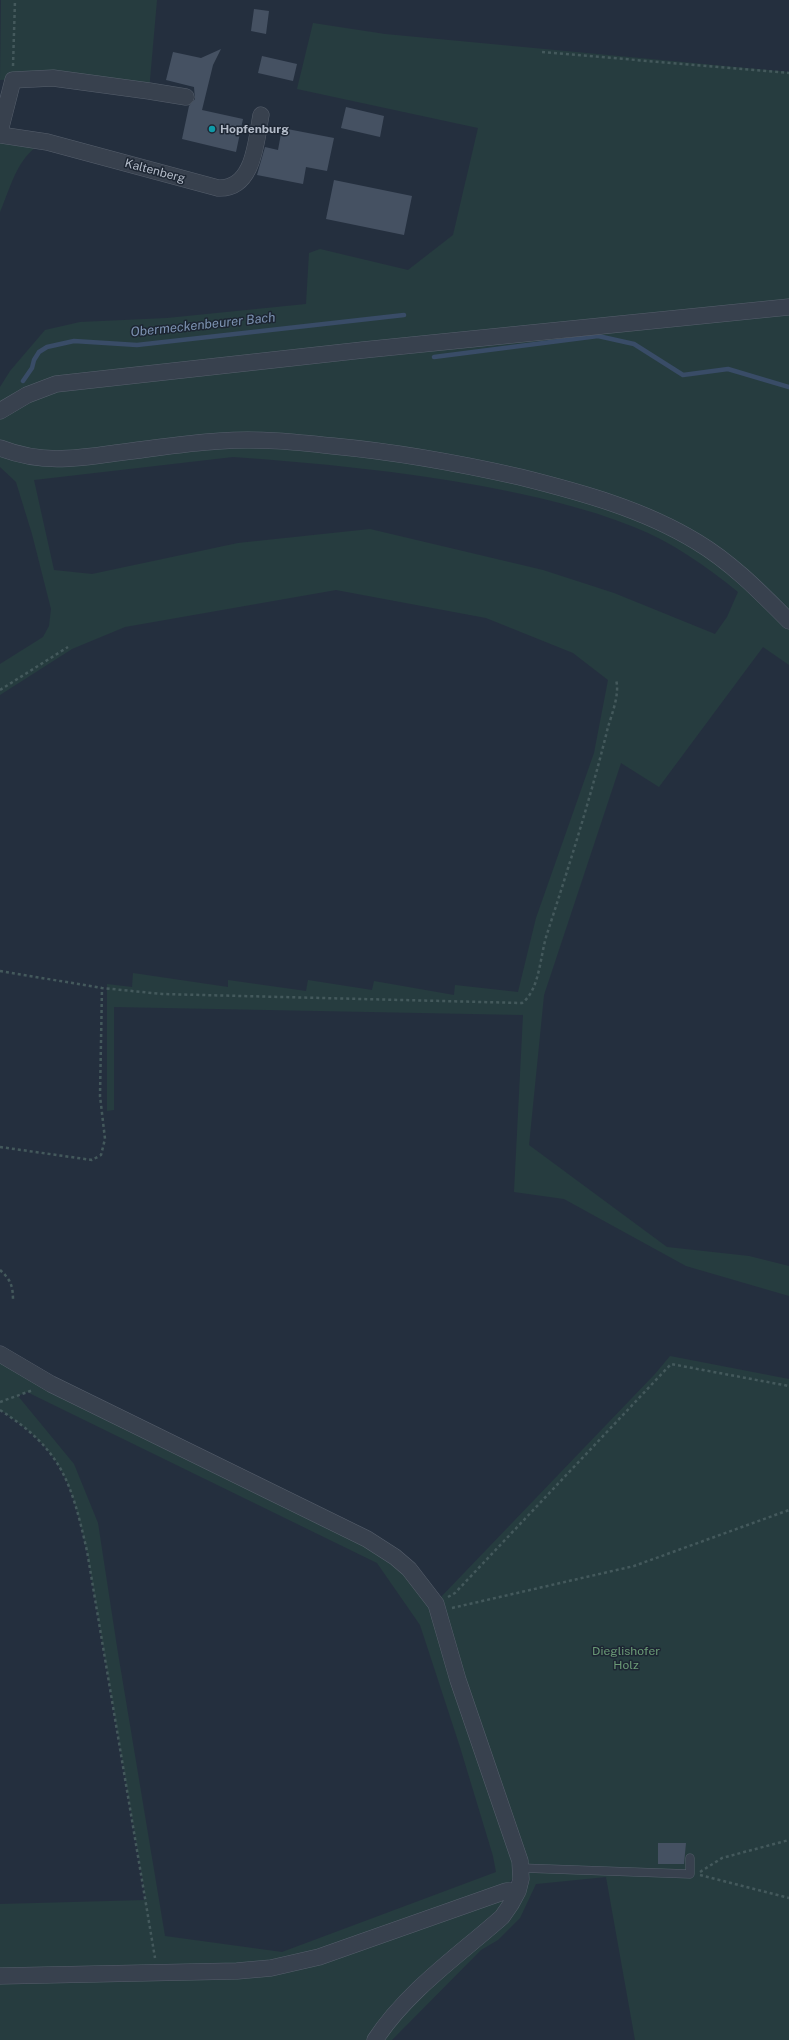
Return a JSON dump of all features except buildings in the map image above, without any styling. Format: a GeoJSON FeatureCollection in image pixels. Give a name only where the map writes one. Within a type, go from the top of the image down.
{"type":"FeatureCollection","features":[{"type":"Feature","properties":{"kind":"street"},"geometry":{"type":"LineString","coordinates":[[0,131],[13,80],[53,78],[186,97]]}},
{"type":"Feature","properties":{"kind":"street","name":"Kaltenberg"},"geometry":{"type":"LineString","coordinates":[[0,135],[47,142],[218,188],[227,189],[239,183],[246,175],[251,162],[261,115]]}},
{"type":"Feature","properties":{"kind":"street"},"geometry":{"type":"LineString","coordinates":[[0,411],[27,395],[56,384],[363,350],[789,307]]}},
{"type":"Feature","properties":{"kind":"street"},"geometry":{"type":"LineString","coordinates":[[0,448],[34,458],[68,460],[220,440],[271,440],[364,449],[463,464],[554,485],[650,518],[696,542],[729,564],[757,588],[789,621]]}},
{"type":"Feature","properties":{"kind":"street"},"geometry":{"type":"LineString","coordinates":[[0,1354],[51,1384],[367,1540],[395,1557],[409,1569],[437,1607],[458,1680],[494,1788],[517,1848],[521,1868],[518,1891],[502,1917],[418,1991],[396,2013],[376,2040]]}},
{"type":"Feature","properties":{"kind":"street"},"geometry":{"type":"LineString","coordinates":[[0,1976],[237,1971],[297,1963],[506,1891],[518,1891]]}},
{"type":"Feature","properties":{"kind":"lane"},"geometry":{"type":"LineString","coordinates":[[521,1868],[690,1874],[690,1858]]}},
{"type":"Feature","properties":{"kind":"path"},"geometry":{"type":"LineString","coordinates":[[13,80],[15,0]]}},
{"type":"Feature","properties":{"kind":"path"},"geometry":{"type":"LineString","coordinates":[[542,52],[789,73]]}},
{"type":"Feature","properties":{"kind":"path"},"geometry":{"type":"LineString","coordinates":[[0,690],[68,647]]}},
{"type":"Feature","properties":{"kind":"path"},"geometry":{"type":"LineString","coordinates":[[0,971],[102,988],[162,994],[522,1003],[528,999],[535,986],[542,950],[600,761],[614,702],[616,680]]}},
{"type":"Feature","properties":{"kind":"path"},"geometry":{"type":"LineString","coordinates":[[0,1147],[92,1160],[101,1155],[106,1139],[100,1096],[102,988]]}},
{"type":"Feature","properties":{"kind":"path"},"geometry":{"type":"LineString","coordinates":[[0,1270],[10,1278],[13,1289],[12,1300]]}},
{"type":"Feature","properties":{"kind":"path"},"geometry":{"type":"LineString","coordinates":[[437,1607],[454,1593],[671,1364],[789,1386]]}},
{"type":"Feature","properties":{"kind":"path"},"geometry":{"type":"LineString","coordinates":[[0,1402],[51,1384]]}},
{"type":"Feature","properties":{"kind":"path"},"geometry":{"type":"LineString","coordinates":[[0,1410],[35,1435],[49,1450],[64,1473],[81,1523],[90,1566],[157,1972]]}},
{"type":"Feature","properties":{"kind":"path"},"geometry":{"type":"LineString","coordinates":[[437,1607],[634,1566],[789,1510]]}},
{"type":"Feature","properties":{"kind":"path"},"geometry":{"type":"LineString","coordinates":[[789,1840],[722,1858],[696,1874],[789,1898]]}},
{"type":"Feature","properties":{"kind":"green space"},"geometry":{"type":"Polygon","coordinates":[[[1,0],[157,0],[149,91],[53,78],[0,80],[1,0]]]}},
{"type":"Feature","properties":{"kind":"green space"},"geometry":{"type":"Polygon","coordinates":[[[313,23],[385,34],[789,72],[789,302],[260,356],[0,402],[0,387],[10,371],[45,330],[80,322],[167,318],[306,304],[309,253],[320,249],[408,270],[453,235],[478,128],[297,89],[313,23]]]}},
{"type":"Feature","properties":{"kind":"green space"},"geometry":{"type":"Polygon","coordinates":[[[0,143],[36,147],[23,160],[18,168],[0,212],[0,143]]]}},
{"type":"Feature","properties":{"kind":"green space"},"geometry":{"type":"Polygon","coordinates":[[[789,314],[789,612],[662,515],[359,442],[76,454],[16,448],[0,440],[0,418],[21,406],[60,390],[789,314]]]}},
{"type":"Feature","properties":{"kind":"green space"},"geometry":{"type":"Polygon","coordinates":[[[214,446],[316,449],[489,475],[627,514],[698,548],[789,625],[789,665],[763,647],[659,787],[621,763],[544,995],[529,1145],[667,1247],[749,1256],[789,1266],[789,1296],[686,1266],[564,1199],[514,1192],[523,1015],[114,1007],[114,1110],[107,1111],[107,984],[132,987],[133,973],[228,987],[228,980],[306,991],[308,980],[372,990],[374,981],[454,995],[455,985],[518,992],[536,918],[594,753],[608,680],[573,653],[486,618],[336,590],[125,627],[72,649],[0,695],[0,664],[43,637],[49,626],[51,609],[32,534],[16,482],[0,467],[0,454],[214,446]],[[233,457],[34,480],[54,570],[92,574],[238,543],[370,529],[543,570],[614,593],[715,634],[727,617],[738,592],[701,564],[662,540],[634,527],[578,508],[482,486],[420,476],[358,468],[233,457]]]}},
{"type":"Feature","properties":{"kind":"green space","name":"Dieglishofer Holz"},"geometry":{"type":"Polygon","coordinates":[[[670,1356],[789,1379],[789,2040],[635,2040],[606,1877],[536,1884],[520,1918],[498,1940],[481,1950],[392,2040],[381,2040],[526,1882],[510,1819],[440,1598],[655,1374],[670,1356]]]}},
{"type":"Feature","properties":{"kind":"green space"},"geometry":{"type":"Polygon","coordinates":[[[0,1359],[393,1561],[431,1607],[516,1875],[508,1884],[285,1962],[0,1974],[0,1904],[146,1900],[87,1551],[75,1505],[69,1486],[61,1469],[51,1454],[38,1439],[0,1410],[0,1359]],[[27,1392],[18,1396],[74,1464],[98,1523],[165,1936],[282,1952],[496,1872],[493,1856],[460,1747],[420,1625],[377,1563],[27,1392]]]}},
{"type":"Feature","properties":{"kind":"green space"},"geometry":{"type":"Polygon","coordinates":[[[503,1896],[507,1902],[371,2040],[0,2040],[0,1980],[247,1975],[503,1896]]]}},
{"type":"Feature","properties":{"kind":"waterway","name":"Obermeckenbeurer Bach"},"geometry":{"type":"LineString","coordinates":[[23,381],[32,368],[34,360],[39,352],[47,347],[74,341],[137,345],[404,315]]}},
{"type":"Feature","properties":{"kind":"waterway","name":"Obermeckenbeurer Bach"},"geometry":{"type":"LineString","coordinates":[[434,357],[598,336],[634,344],[683,375],[728,369],[789,387]]}},
{"type":"Feature","properties":{"kind":"place","name":"Hopfenburg"},"geometry":{"type":"Point","coordinates":[212,129]}}]}
